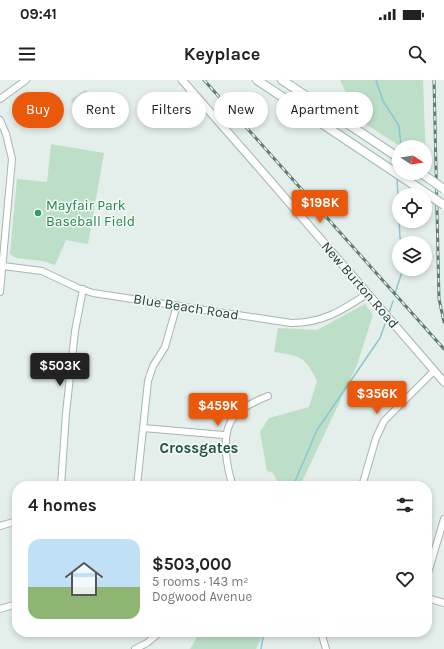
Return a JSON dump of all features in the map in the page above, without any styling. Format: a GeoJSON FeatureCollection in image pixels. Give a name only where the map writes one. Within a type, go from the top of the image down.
{"type":"FeatureCollection","features":[{"type":"Feature","properties":{"kind":"main road"},"geometry":{"type":"LineString","coordinates":[[257,80],[444,205]]}},
{"type":"Feature","properties":{"kind":"main road"},"geometry":{"type":"LineString","coordinates":[[282,80],[392,153]]}},
{"type":"Feature","properties":{"kind":"main road"},"geometry":{"type":"LineString","coordinates":[[431,180],[444,189]]}},
{"type":"Feature","properties":{"kind":"street"},"geometry":{"type":"LineString","coordinates":[[0,99],[26,80]]}},
{"type":"Feature","properties":{"kind":"street","name":"New Burton Road"},"geometry":{"type":"LineString","coordinates":[[182,80],[444,382]]}},
{"type":"Feature","properties":{"kind":"street"},"geometry":{"type":"LineString","coordinates":[[0,120],[6,134],[12,159],[0,292]]}},
{"type":"Feature","properties":{"kind":"street","name":"Blue Beach Road"},"geometry":{"type":"LineString","coordinates":[[3,266],[42,270],[83,289],[279,322],[301,323],[339,313],[367,294]]}},
{"type":"Feature","properties":{"kind":"street"},"geometry":{"type":"LineString","coordinates":[[61,481],[66,413],[75,331],[83,289]]}},
{"type":"Feature","properties":{"kind":"street"},"geometry":{"type":"LineString","coordinates":[[138,481],[148,381],[153,366],[165,346],[177,305]]}},
{"type":"Feature","properties":{"kind":"street"},"geometry":{"type":"LineString","coordinates":[[363,481],[376,438],[384,421],[434,371]]}},
{"type":"Feature","properties":{"kind":"street"},"geometry":{"type":"LineString","coordinates":[[232,481],[227,465],[224,436],[235,416],[250,404],[268,396]]}},
{"type":"Feature","properties":{"kind":"street"},"geometry":{"type":"LineString","coordinates":[[143,428],[224,436]]}},
{"type":"Feature","properties":{"kind":"street"},"geometry":{"type":"LineString","coordinates":[[432,561],[443,527],[444,519]]}},
{"type":"Feature","properties":{"kind":"street"},"geometry":{"type":"LineString","coordinates":[[0,526],[12,522]]}},
{"type":"Feature","properties":{"kind":"street"},"geometry":{"type":"LineString","coordinates":[[432,599],[444,603]]}},
{"type":"Feature","properties":{"kind":"street"},"geometry":{"type":"LineString","coordinates":[[0,609],[12,605]]}},
{"type":"Feature","properties":{"kind":"street"},"geometry":{"type":"LineString","coordinates":[[135,649],[147,643],[154,637]]}},
{"type":"Feature","properties":{"kind":"street"},"geometry":{"type":"LineString","coordinates":[[322,637],[326,649]]}},
{"type":"Feature","properties":{"kind":"green space"},"geometry":{"type":"Polygon","coordinates":[[[340,80],[423,80],[425,140],[392,141],[372,128],[373,92],[346,92],[340,80]]]}},
{"type":"Feature","properties":{"kind":"green space"},"geometry":{"type":"Polygon","coordinates":[[[51,144],[104,153],[88,244],[66,240],[55,265],[43,261],[16,258],[10,254],[17,179],[47,182],[51,144]]]}},
{"type":"Feature","properties":{"kind":"green space"},"geometry":{"type":"Polygon","coordinates":[[[365,304],[373,315],[357,365],[302,481],[277,481],[273,473],[267,471],[260,432],[269,418],[309,407],[317,381],[309,366],[301,359],[296,356],[274,352],[278,328],[317,330],[365,304]]]}},
{"type":"Feature","properties":{"kind":"green space"},"geometry":{"type":"Polygon","coordinates":[[[197,637],[262,637],[256,649],[190,649],[197,637]]]}},
{"type":"Feature","properties":{"kind":"waterway"},"geometry":{"type":"LineString","coordinates":[[376,80],[383,101],[399,126],[400,140]]}},
{"type":"Feature","properties":{"kind":"waterway"},"geometry":{"type":"LineString","coordinates":[[397,180],[398,188]]}},
{"type":"Feature","properties":{"kind":"waterway"},"geometry":{"type":"LineString","coordinates":[[399,228],[400,236]]}},
{"type":"Feature","properties":{"kind":"waterway"},"geometry":{"type":"LineString","coordinates":[[395,293],[401,276]]}},
{"type":"Feature","properties":{"kind":"waterway"},"geometry":{"type":"LineString","coordinates":[[389,313],[393,301]]}},
{"type":"Feature","properties":{"kind":"waterway"},"geometry":{"type":"LineString","coordinates":[[295,481],[317,430],[380,338],[385,324]]}},
{"type":"Feature","properties":{"kind":"waterway"},"geometry":{"type":"LineString","coordinates":[[261,649],[263,637]]}},
{"type":"Feature","properties":{"kind":"railway"},"geometry":{"type":"LineString","coordinates":[[204,80],[444,349]]}},
{"type":"Feature","properties":{"kind":"railway"},"geometry":{"type":"LineString","coordinates":[[434,80],[439,299],[444,322]]}},
{"type":"Feature","properties":{"kind":"place","name":"Mayfair Park Baseball Field"},"geometry":{"type":"Point","coordinates":[38,213]}},
{"type":"Feature","properties":{"kind":"district","name":"Crossgates"},"geometry":{"type":"Point","coordinates":[199,448]}}]}
